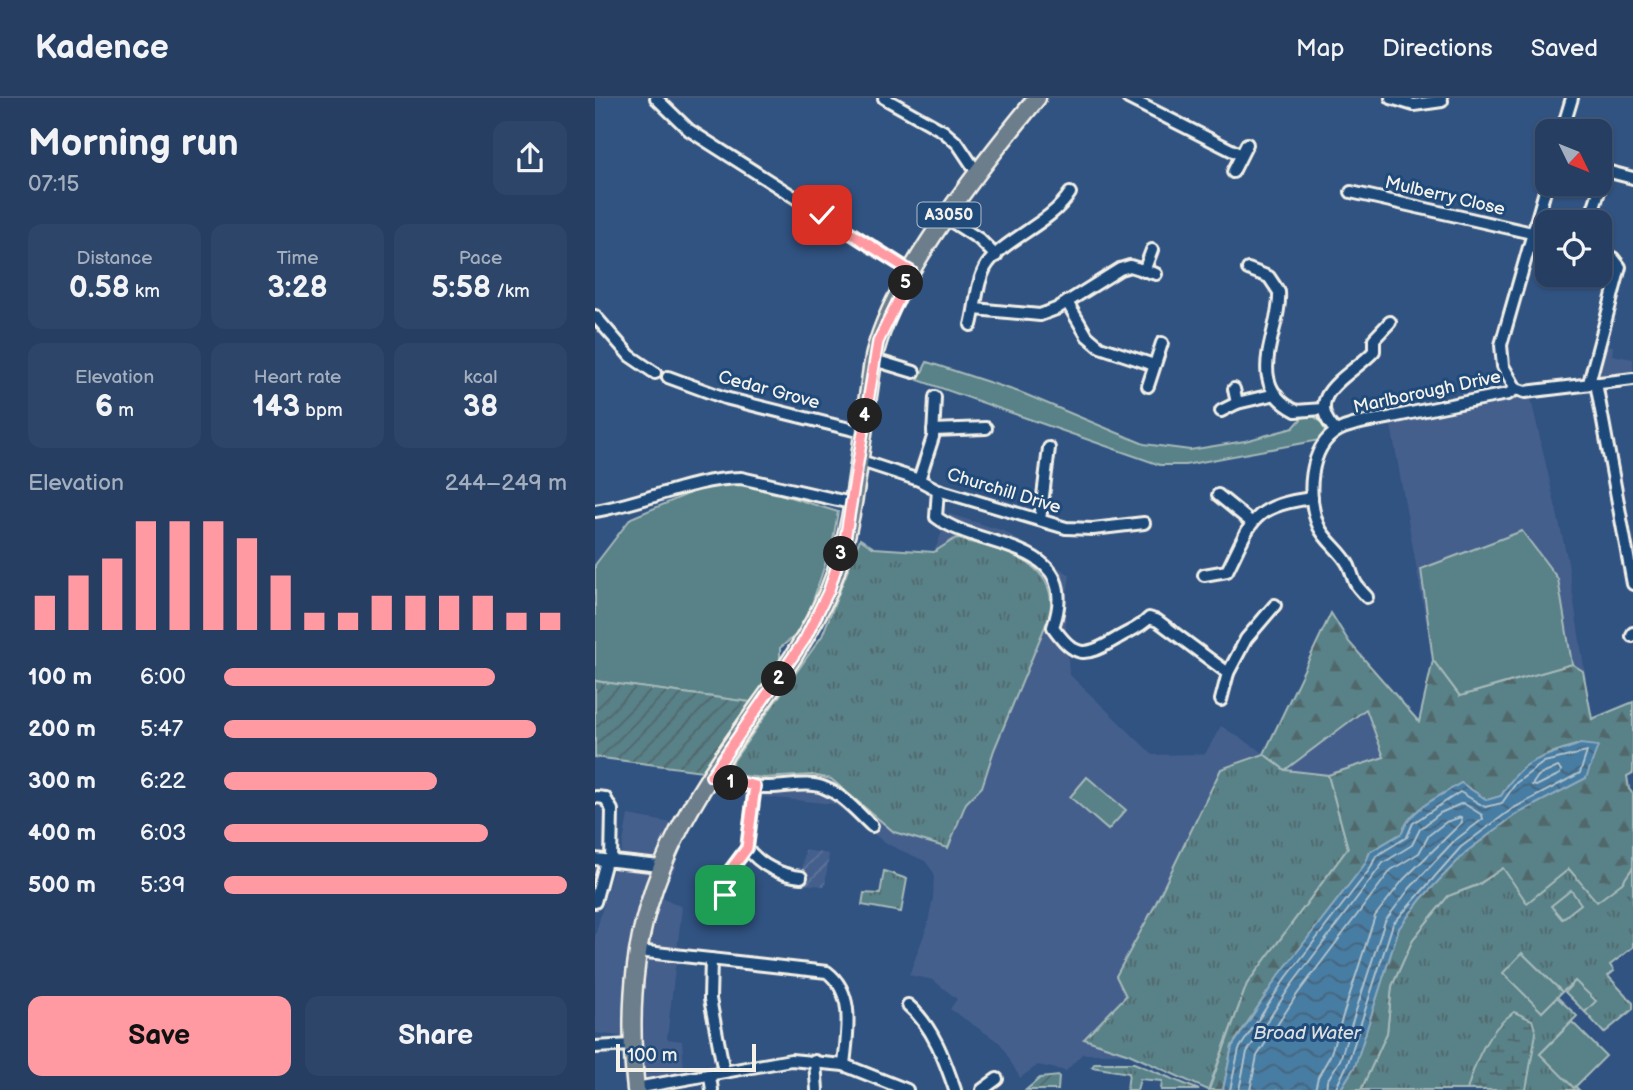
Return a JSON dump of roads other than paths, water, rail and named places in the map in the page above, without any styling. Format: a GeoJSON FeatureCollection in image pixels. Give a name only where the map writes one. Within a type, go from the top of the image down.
{"type":"FeatureCollection","features":[{"type":"Feature","properties":{"kind":"main road","name":"A3050"},"geometry":{"type":"LineString","coordinates":[[636,1089],[631,1045],[632,992],[638,951],[660,866],[711,776],[782,675],[815,621],[840,558],[874,360],[890,311],[946,218],[1037,98]]}},
{"type":"Feature","properties":{"kind":"street"},"geometry":{"type":"LineString","coordinates":[[656,98],[689,130],[912,272]]}},
{"type":"Feature","properties":{"kind":"street"},"geometry":{"type":"LineString","coordinates":[[884,98],[943,131],[978,174]]}},
{"type":"Feature","properties":{"kind":"street"},"geometry":{"type":"LineString","coordinates":[[1128,98],[1241,155]]}},
{"type":"Feature","properties":{"kind":"street"},"geometry":{"type":"LineString","coordinates":[[1391,98],[1413,104],[1442,102]]}},
{"type":"Feature","properties":{"kind":"street"},"geometry":{"type":"LineString","coordinates":[[1566,119],[1572,98]]}},
{"type":"Feature","properties":{"kind":"street"},"geometry":{"type":"LineString","coordinates":[[1233,172],[1247,144]]}},
{"type":"Feature","properties":{"kind":"street"},"geometry":{"type":"LineString","coordinates":[[964,154],[989,160]]}},
{"type":"Feature","properties":{"kind":"street"},"geometry":{"type":"LineString","coordinates":[[1593,210],[1604,176],[1610,172],[1633,178]]}},
{"type":"Feature","properties":{"kind":"street","name":"Mulberry Close"},"geometry":{"type":"LineString","coordinates":[[1351,192],[1532,233]]}},
{"type":"Feature","properties":{"kind":"street"},"geometry":{"type":"LineString","coordinates":[[971,325],[978,283],[987,265],[1060,208],[1070,193]]}},
{"type":"Feature","properties":{"kind":"street"},"geometry":{"type":"LineString","coordinates":[[1516,389],[1507,376],[1501,345],[1543,196]]}},
{"type":"Feature","properties":{"kind":"street"},"geometry":{"type":"LineString","coordinates":[[946,218],[979,239],[996,256]]}},
{"type":"Feature","properties":{"kind":"street"},"geometry":{"type":"LineString","coordinates":[[975,309],[1040,315],[1067,302],[1120,269],[1130,266],[1150,273],[1152,250]]}},
{"type":"Feature","properties":{"kind":"street"},"geometry":{"type":"LineString","coordinates":[[1612,258],[1620,267],[1593,383],[1633,584]]}},
{"type":"Feature","properties":{"kind":"street"},"geometry":{"type":"LineString","coordinates":[[1248,268],[1269,277],[1279,292],[1266,354],[1268,375],[1276,394],[1296,411],[1323,410]]}},
{"type":"Feature","properties":{"kind":"street"},"geometry":{"type":"LineString","coordinates":[[1067,302],[1087,336],[1100,347],[1154,365]]}},
{"type":"Feature","properties":{"kind":"street"},"geometry":{"type":"LineString","coordinates":[[595,316],[630,356],[655,373]]}},
{"type":"Feature","properties":{"kind":"street"},"geometry":{"type":"LineString","coordinates":[[1336,431],[1324,417],[1323,410],[1332,390],[1349,370],[1374,351],[1374,339],[1391,322]]}},
{"type":"Feature","properties":{"kind":"street"},"geometry":{"type":"LineString","coordinates":[[1147,386],[1162,343]]}},
{"type":"Feature","properties":{"kind":"street"},"geometry":{"type":"LineString","coordinates":[[874,360],[914,372]]}},
{"type":"Feature","properties":{"kind":"street","name":"Cedar Grove"},"geometry":{"type":"LineString","coordinates":[[668,377],[725,398],[862,432]]}},
{"type":"Feature","properties":{"kind":"street","name":"Marlborough Drive"},"geometry":{"type":"LineString","coordinates":[[1367,597],[1352,581],[1349,566],[1320,529],[1312,498],[1314,467],[1319,452],[1336,431],[1361,423],[1508,394],[1516,389],[1525,392],[1633,379]]}},
{"type":"Feature","properties":{"kind":"street"},"geometry":{"type":"LineString","coordinates":[[1234,389],[1237,403]]}},
{"type":"Feature","properties":{"kind":"street"},"geometry":{"type":"LineString","coordinates":[[1221,411],[1237,403],[1276,394]]}},
{"type":"Feature","properties":{"kind":"street"},"geometry":{"type":"LineString","coordinates":[[919,480],[933,430],[935,397]]}},
{"type":"Feature","properties":{"kind":"street"},"geometry":{"type":"LineString","coordinates":[[933,430],[986,428]]}},
{"type":"Feature","properties":{"kind":"street"},"geometry":{"type":"LineString","coordinates":[[1040,520],[1049,448]]}},
{"type":"Feature","properties":{"kind":"street","name":"Churchill Drive"},"geometry":{"type":"LineString","coordinates":[[857,460],[919,480],[938,490],[1066,528],[1093,529],[1144,523]]}},
{"type":"Feature","properties":{"kind":"street"},"geometry":{"type":"LineString","coordinates":[[595,511],[694,483],[741,478],[851,503]]}},
{"type":"Feature","properties":{"kind":"street"},"geometry":{"type":"LineString","coordinates":[[938,490],[936,517],[950,528],[1035,556],[1050,572],[1059,592],[1058,612],[1053,627],[1063,641],[1078,653],[1093,653],[1149,618],[1158,621],[1228,673]]}},
{"type":"Feature","properties":{"kind":"street"},"geometry":{"type":"LineString","coordinates":[[1218,495],[1251,522]]}},
{"type":"Feature","properties":{"kind":"street"},"geometry":{"type":"LineString","coordinates":[[1204,575],[1227,572],[1251,522],[1265,509],[1282,502],[1312,498]]}},
{"type":"Feature","properties":{"kind":"street"},"geometry":{"type":"LineString","coordinates":[[1221,700],[1228,673],[1246,639],[1275,605]]}},
{"type":"Feature","properties":{"kind":"street"},"geometry":{"type":"LineString","coordinates":[[711,776],[755,786],[809,784],[825,788],[841,797],[872,826]]}},
{"type":"Feature","properties":{"kind":"street"},"geometry":{"type":"LineString","coordinates":[[725,895],[729,872],[747,848],[755,786]]}},
{"type":"Feature","properties":{"kind":"street"},"geometry":{"type":"LineString","coordinates":[[595,902],[612,810],[605,798],[596,797]]}},
{"type":"Feature","properties":{"kind":"street"},"geometry":{"type":"LineString","coordinates":[[747,848],[755,859],[775,870],[801,877]]}},
{"type":"Feature","properties":{"kind":"street"},"geometry":{"type":"LineString","coordinates":[[604,860],[660,866]]}},
{"type":"Feature","properties":{"kind":"street"},"geometry":{"type":"LineString","coordinates":[[638,951],[818,970],[837,979],[847,999],[844,1065]]}},
{"type":"Feature","properties":{"kind":"street"},"geometry":{"type":"LineString","coordinates":[[712,959],[710,999],[724,1072]]}},
{"type":"Feature","properties":{"kind":"street"},"geometry":{"type":"LineString","coordinates":[[908,1005],[919,1015],[942,1054],[955,1090]]}},
{"type":"Feature","properties":{"kind":"street"},"geometry":{"type":"LineString","coordinates":[[595,1047],[631,1045]]}},
{"type":"Feature","properties":{"kind":"street"},"geometry":{"type":"LineString","coordinates":[[815,1061],[817,1090]]}},
{"type":"Feature","properties":{"kind":"street"},"geometry":{"type":"LineString","coordinates":[[636,1089],[765,1063],[815,1061],[844,1065],[907,1090]]}},
{"type":"Feature","properties":{"kind":"street"},"geometry":{"type":"LineString","coordinates":[[710,1076],[712,1090]]}},
{"type":"Feature","properties":{"kind":"street"},"geometry":{"type":"LineString","coordinates":[[982,1090],[997,1079]]}},
{"type":"Feature","properties":{"kind":"water","name":"Broad Water"},"geometry":{"type":"Polygon","coordinates":[[[1580,744],[1598,746],[1586,778],[1515,815],[1466,852],[1422,898],[1399,928],[1355,1066],[1340,1090],[1223,1090],[1232,1047],[1277,978],[1365,864],[1370,852],[1402,833],[1419,809],[1461,783],[1487,800],[1501,796],[1509,783],[1526,766],[1544,756],[1580,744]]]}}]}
